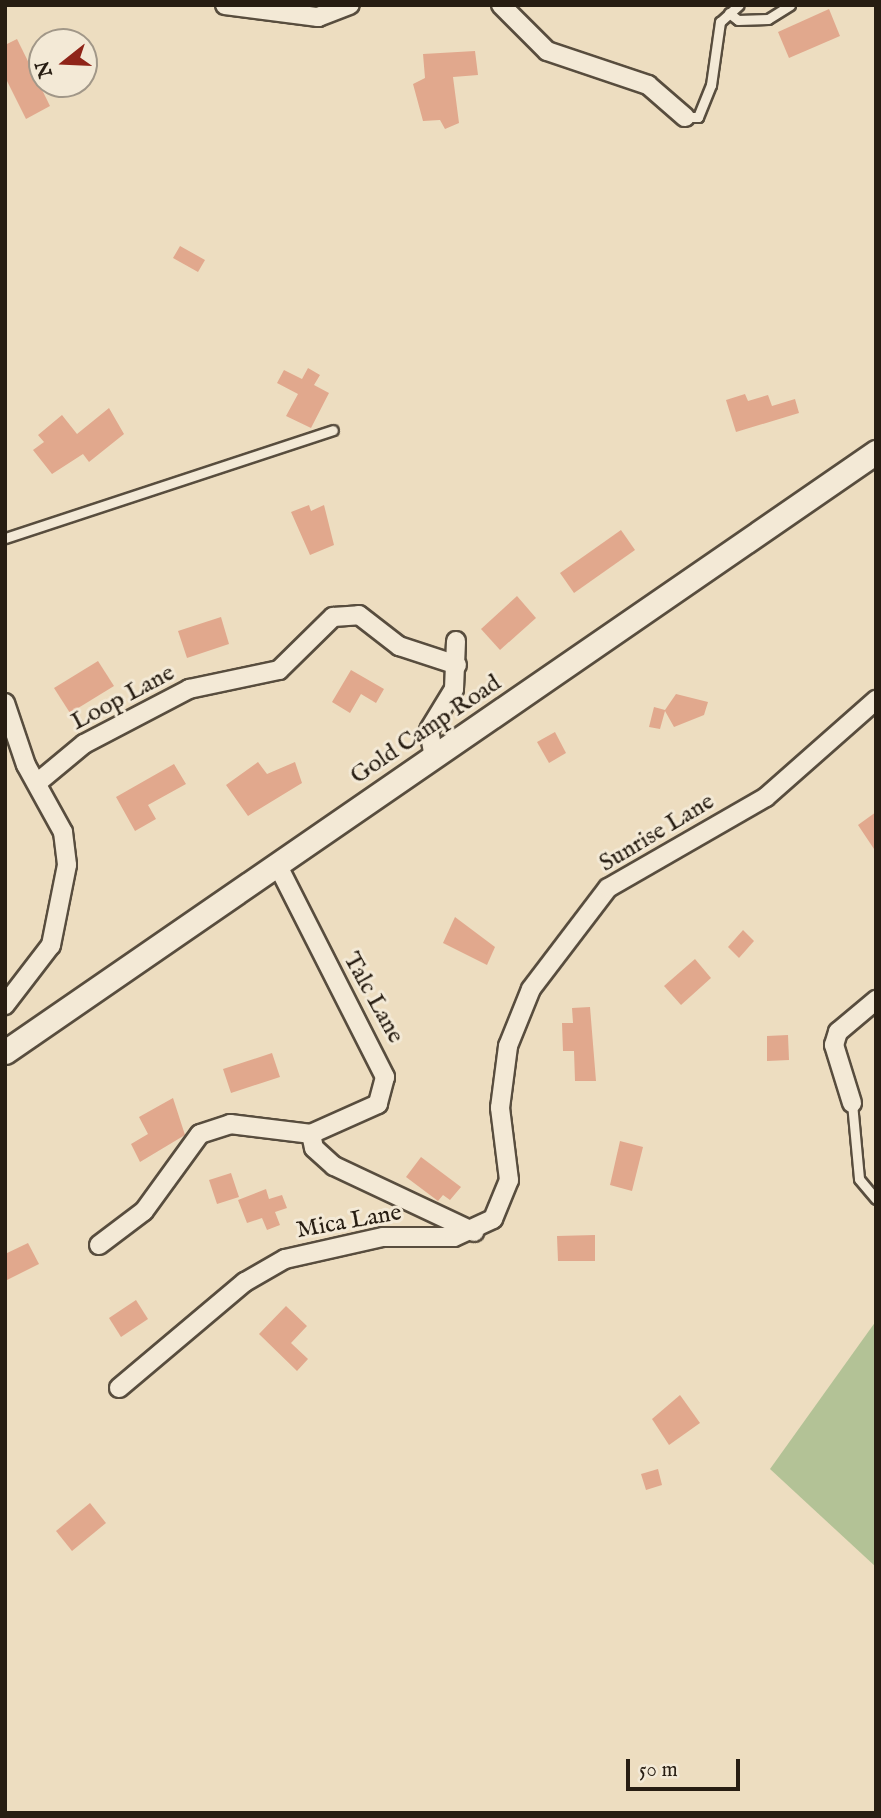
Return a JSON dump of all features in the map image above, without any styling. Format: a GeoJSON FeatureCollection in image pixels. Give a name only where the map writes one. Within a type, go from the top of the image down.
{"type":"FeatureCollection","features":[{"type":"Feature","properties":{"kind":"street"},"geometry":{"type":"LineString","coordinates":[[225,5],[318,17],[350,5]]}},
{"type":"Feature","properties":{"kind":"street"},"geometry":{"type":"LineString","coordinates":[[501,5],[547,51],[648,85],[685,117]]}},
{"type":"Feature","properties":{"kind":"street","name":"Gold Camp Road"},"geometry":{"type":"LineString","coordinates":[[5,1052],[876,452]]}},
{"type":"Feature","properties":{"kind":"street","name":"Loop Lane"},"geometry":{"type":"LineString","coordinates":[[37,783],[84,744],[189,688],[279,670],[333,617],[359,615],[399,646],[457,665]]}},
{"type":"Feature","properties":{"kind":"street"},"geometry":{"type":"LineString","coordinates":[[434,758],[429,730],[448,703],[457,665],[456,641]]}},
{"type":"Feature","properties":{"kind":"street","name":"Sunrise Lane"},"geometry":{"type":"LineString","coordinates":[[474,1232],[493,1219],[507,1194],[500,1108],[508,1046],[531,989],[608,888],[766,797],[876,700]]}},
{"type":"Feature","properties":{"kind":"street"},"geometry":{"type":"LineString","coordinates":[[5,703],[37,783],[63,832],[64,894],[51,945],[5,1005]]}},
{"type":"Feature","properties":{"kind":"street","name":"Talc Lane"},"geometry":{"type":"LineString","coordinates":[[277,864],[385,1077],[377,1104],[311,1134]]}},
{"type":"Feature","properties":{"kind":"street"},"geometry":{"type":"LineString","coordinates":[[852,1103],[834,1045],[838,1032],[876,1000]]}},
{"type":"Feature","properties":{"kind":"street"},"geometry":{"type":"LineString","coordinates":[[99,1245],[144,1211],[200,1134],[230,1124],[311,1134],[314,1148],[334,1166],[474,1232]]}},
{"type":"Feature","properties":{"kind":"street","name":"Mica Lane"},"geometry":{"type":"LineString","coordinates":[[119,1388],[245,1282],[285,1259],[357,1241],[474,1232]]}},
{"type":"Feature","properties":{"kind":"lane"},"geometry":{"type":"LineString","coordinates":[[685,117],[698,117],[711,85],[720,22],[739,5]]}},
{"type":"Feature","properties":{"kind":"lane"},"geometry":{"type":"LineString","coordinates":[[729,13],[738,20],[768,19],[790,5]]}},
{"type":"Feature","properties":{"kind":"lane"},"geometry":{"type":"LineString","coordinates":[[5,538],[333,430]]}},
{"type":"Feature","properties":{"kind":"lane"},"geometry":{"type":"LineString","coordinates":[[852,1103],[859,1179],[876,1199]]}},
{"type":"Feature","properties":{"kind":"green space"},"geometry":{"type":"Polygon","coordinates":[[[876,1321],[876,1567],[770,1469],[876,1321]]]}},
{"type":"Feature","properties":{"kind":"building"},"geometry":{"type":"Polygon","coordinates":[[[829,9],[840,36],[789,58],[778,32],[829,9]]]}},
{"type":"Feature","properties":{"kind":"building"},"geometry":{"type":"Polygon","coordinates":[[[17,39],[28,61],[28,98],[46,98],[50,106],[26,119],[5,77],[5,45],[17,39]]]}},
{"type":"Feature","properties":{"kind":"building"},"geometry":{"type":"Polygon","coordinates":[[[475,51],[478,75],[453,77],[459,123],[445,129],[440,120],[423,121],[413,84],[425,78],[423,54],[475,51]]]}},
{"type":"Feature","properties":{"kind":"building"},"geometry":{"type":"Polygon","coordinates":[[[180,246],[205,260],[198,272],[173,258],[180,246]]]}},
{"type":"Feature","properties":{"kind":"building"},"geometry":{"type":"Polygon","coordinates":[[[308,368],[320,375],[314,385],[329,393],[311,428],[286,416],[298,394],[277,383],[284,370],[302,379],[308,368]]]}},
{"type":"Feature","properties":{"kind":"building"},"geometry":{"type":"Polygon","coordinates":[[[745,394],[748,401],[768,395],[772,406],[795,399],[799,413],[736,432],[726,400],[745,394]]]}},
{"type":"Feature","properties":{"kind":"building"},"geometry":{"type":"Polygon","coordinates":[[[109,408],[124,434],[89,462],[83,454],[52,474],[33,450],[44,442],[38,435],[62,415],[77,434],[109,408]]]}},
{"type":"Feature","properties":{"kind":"building"},"geometry":{"type":"Polygon","coordinates":[[[309,505],[311,511],[324,505],[334,545],[310,555],[291,512],[309,505]]]}},
{"type":"Feature","properties":{"kind":"building"},"geometry":{"type":"Polygon","coordinates":[[[621,530],[635,550],[574,593],[560,573],[621,530]]]}},
{"type":"Feature","properties":{"kind":"building"},"geometry":{"type":"Polygon","coordinates":[[[517,596],[536,618],[500,650],[481,629],[517,596]]]}},
{"type":"Feature","properties":{"kind":"building"},"geometry":{"type":"Polygon","coordinates":[[[221,617],[229,644],[187,658],[178,631],[221,617]]]}},
{"type":"Feature","properties":{"kind":"building"},"geometry":{"type":"Polygon","coordinates":[[[98,661],[114,686],[70,713],[54,688],[98,661]]]}},
{"type":"Feature","properties":{"kind":"building"},"geometry":{"type":"Polygon","coordinates":[[[351,670],[384,689],[376,703],[361,694],[350,713],[332,702],[351,670]]]}},
{"type":"Feature","properties":{"kind":"building"},"geometry":{"type":"Polygon","coordinates":[[[676,694],[708,702],[704,715],[674,727],[665,711],[660,729],[649,727],[654,707],[665,710],[676,694]]]}},
{"type":"Feature","properties":{"kind":"building"},"geometry":{"type":"Polygon","coordinates":[[[555,732],[566,753],[549,763],[537,742],[555,732]]]}},
{"type":"Feature","properties":{"kind":"building"},"geometry":{"type":"Polygon","coordinates":[[[258,762],[267,774],[295,762],[302,783],[248,816],[226,785],[258,762]]]}},
{"type":"Feature","properties":{"kind":"building"},"geometry":{"type":"Polygon","coordinates":[[[174,764],[186,784],[148,805],[156,819],[135,831],[116,797],[174,764]]]}},
{"type":"Feature","properties":{"kind":"building"},"geometry":{"type":"Polygon","coordinates":[[[876,812],[876,852],[858,825],[876,812]]]}},
{"type":"Feature","properties":{"kind":"building"},"geometry":{"type":"Polygon","coordinates":[[[455,917],[495,947],[487,965],[443,943],[455,917]]]}},
{"type":"Feature","properties":{"kind":"building"},"geometry":{"type":"Polygon","coordinates":[[[743,930],[754,941],[739,958],[728,947],[743,930]]]}},
{"type":"Feature","properties":{"kind":"building"},"geometry":{"type":"Polygon","coordinates":[[[695,959],[711,978],[681,1005],[664,986],[695,959]]]}},
{"type":"Feature","properties":{"kind":"building"},"geometry":{"type":"Polygon","coordinates":[[[590,1007],[596,1081],[575,1081],[574,1051],[563,1051],[562,1023],[573,1023],[572,1008],[590,1007]]]}},
{"type":"Feature","properties":{"kind":"building"},"geometry":{"type":"Polygon","coordinates":[[[788,1035],[789,1060],[767,1061],[767,1036],[788,1035]]]}},
{"type":"Feature","properties":{"kind":"building"},"geometry":{"type":"Polygon","coordinates":[[[272,1053],[280,1077],[231,1093],[223,1069],[272,1053]]]}},
{"type":"Feature","properties":{"kind":"building"},"geometry":{"type":"Polygon","coordinates":[[[173,1098],[185,1135],[140,1162],[131,1144],[148,1134],[139,1117],[173,1098]]]}},
{"type":"Feature","properties":{"kind":"building"},"geometry":{"type":"Polygon","coordinates":[[[620,1141],[643,1147],[632,1191],[610,1185],[620,1141]]]}},
{"type":"Feature","properties":{"kind":"building"},"geometry":{"type":"Polygon","coordinates":[[[421,1157],[461,1187],[450,1200],[443,1195],[438,1201],[406,1177],[421,1157]]]}},
{"type":"Feature","properties":{"kind":"building"},"geometry":{"type":"Polygon","coordinates":[[[231,1173],[239,1197],[217,1204],[209,1180],[231,1173]]]}},
{"type":"Feature","properties":{"kind":"building"},"geometry":{"type":"Polygon","coordinates":[[[266,1189],[269,1199],[282,1195],[287,1208],[275,1212],[280,1225],[267,1230],[262,1218],[247,1223],[238,1200],[266,1189]]]}},
{"type":"Feature","properties":{"kind":"building"},"geometry":{"type":"Polygon","coordinates":[[[595,1235],[595,1261],[558,1261],[557,1236],[595,1235]]]}},
{"type":"Feature","properties":{"kind":"building"},"geometry":{"type":"Polygon","coordinates":[[[28,1243],[39,1264],[5,1281],[5,1254],[28,1243]]]}},
{"type":"Feature","properties":{"kind":"building"},"geometry":{"type":"Polygon","coordinates":[[[136,1300],[148,1319],[121,1337],[109,1318],[136,1300]]]}},
{"type":"Feature","properties":{"kind":"building"},"geometry":{"type":"Polygon","coordinates":[[[286,1306],[307,1326],[291,1343],[308,1359],[297,1371],[259,1334],[286,1306]]]}},
{"type":"Feature","properties":{"kind":"building"},"geometry":{"type":"Polygon","coordinates":[[[680,1395],[700,1423],[669,1445],[652,1419],[680,1395]]]}},
{"type":"Feature","properties":{"kind":"building"},"geometry":{"type":"Polygon","coordinates":[[[658,1469],[662,1485],[646,1490],[641,1474],[658,1469]]]}},
{"type":"Feature","properties":{"kind":"building"},"geometry":{"type":"Polygon","coordinates":[[[90,1503],[106,1523],[72,1551],[56,1531],[90,1503]]]}}]}
